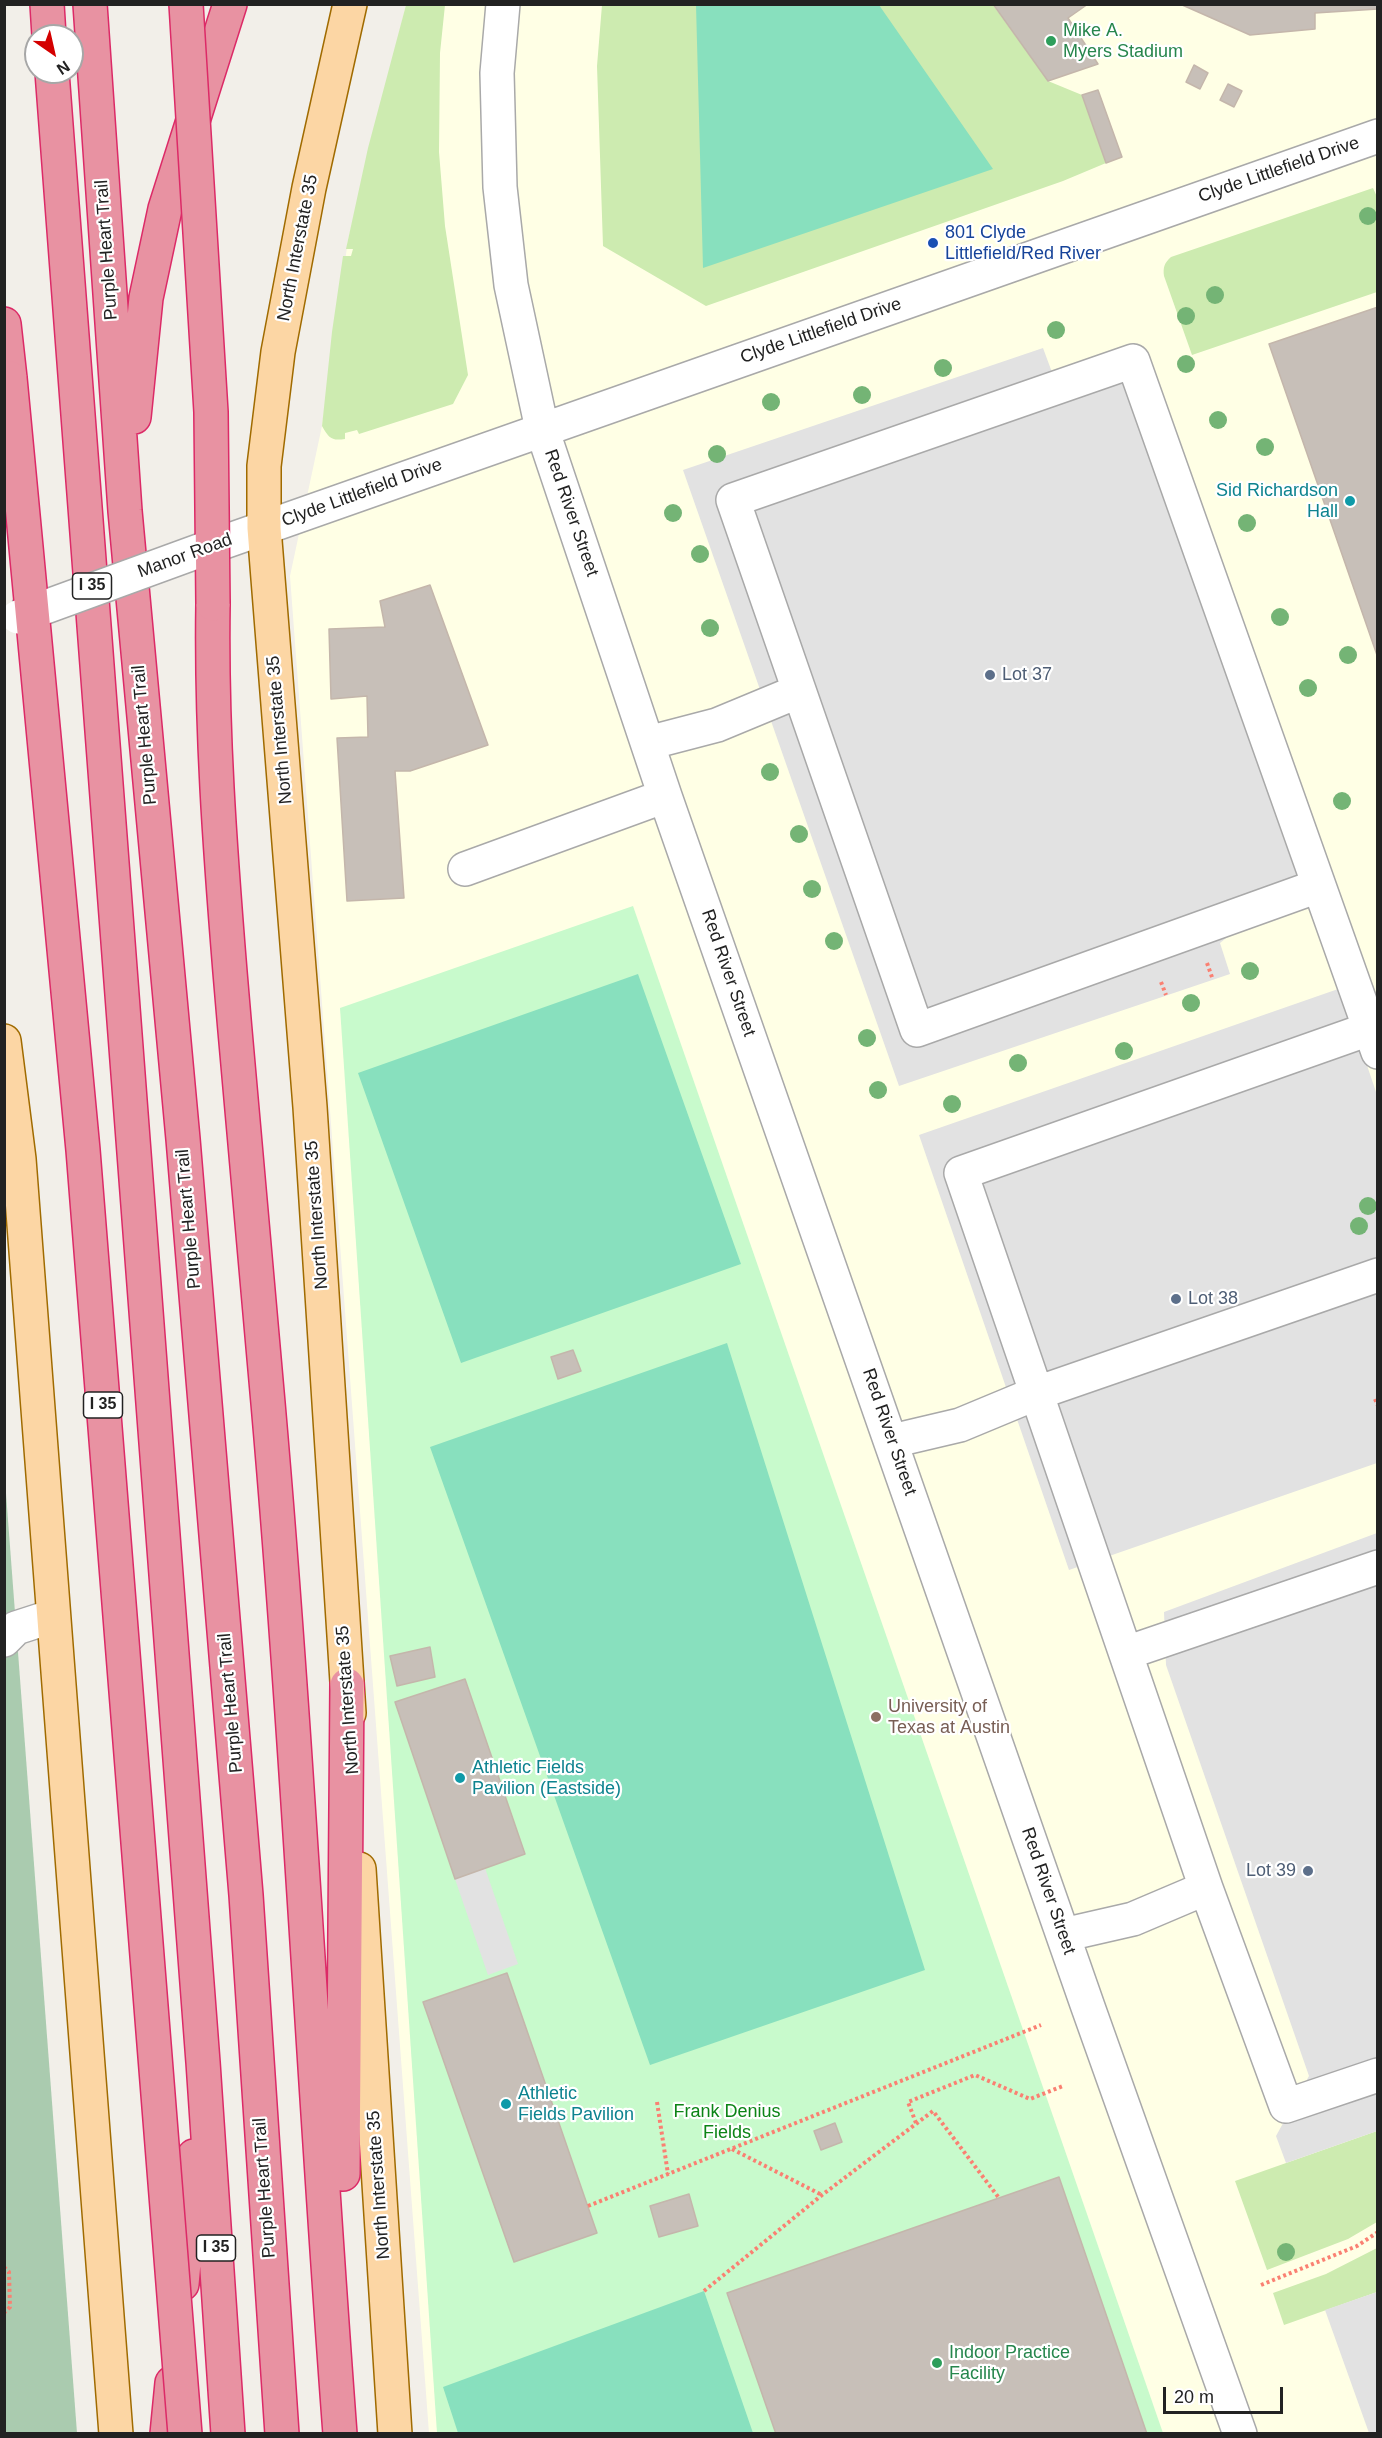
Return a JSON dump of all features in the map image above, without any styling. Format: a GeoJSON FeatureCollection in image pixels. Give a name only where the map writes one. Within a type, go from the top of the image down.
{"type":"FeatureCollection","features":[{"type":"Feature","properties":{"kind":"highway"},"geometry":{"type":"LineString","coordinates":[[47,4],[48,24]]}},
{"type":"Feature","properties":{"kind":"highway","name":"Purple Heart Trail"},"geometry":{"type":"LineString","coordinates":[[90,4],[125,511],[227,1656],[246,1895],[282,2433]]}},
{"type":"Feature","properties":{"kind":"highway"},"geometry":{"type":"LineString","coordinates":[[186,4],[210,412],[212,678],[221,867],[268,1406],[311,1975],[328,2274],[340,2433]]}},
{"type":"Feature","properties":{"kind":"highway"},"geometry":{"type":"LineString","coordinates":[[125,511],[146,298],[165,209],[230,4]]}},
{"type":"Feature","properties":{"kind":"highway","name":"I 35"},"geometry":{"type":"LineString","coordinates":[[53,84],[203,2062],[228,2433]]}},
{"type":"Feature","properties":{"kind":"highway","name":"I 35"},"geometry":{"type":"LineString","coordinates":[[4,324],[82,1150],[185,2433]]}},
{"type":"Feature","properties":{"kind":"highway"},"geometry":{"type":"LineString","coordinates":[[4,345],[10,378]]}},
{"type":"Feature","properties":{"kind":"highway"},"geometry":{"type":"LineString","coordinates":[[340,2433],[347,1685]]}},
{"type":"Feature","properties":{"kind":"highway"},"geometry":{"type":"LineString","coordinates":[[167,2433],[203,2062]]}},
{"type":"Feature","properties":{"kind":"main road","name":"North Interstate 35"},"geometry":{"type":"LineString","coordinates":[[350,4],[309,188],[278,352],[264,466],[264,528],[310,1107],[394,2433]]}},
{"type":"Feature","properties":{"kind":"main road"},"geometry":{"type":"LineString","coordinates":[[4,1041],[19,1159],[116,2433]]}},
{"type":"Feature","properties":{"kind":"street","name":"Red River Street"},"geometry":{"type":"LineString","coordinates":[[503,4],[496,73],[500,187],[511,285],[542,429],[665,796],[1063,1935],[1240,2433]]}},
{"type":"Feature","properties":{"kind":"street","name":"Clyde Littlefield Drive"},"geometry":{"type":"LineString","coordinates":[[264,528],[1377,136]]}},
{"type":"Feature","properties":{"kind":"street"},"geometry":{"type":"LineString","coordinates":[[1318,886],[917,1030],[733,500],[1133,361],[1373,1040],[961,1173],[1206,1888],[1286,2106],[1377,2075]]}},
{"type":"Feature","properties":{"kind":"street","name":"Manor Road"},"geometry":{"type":"LineString","coordinates":[[11,620],[264,528]]}},
{"type":"Feature","properties":{"kind":"street"},"geometry":{"type":"LineString","coordinates":[[648,743],[717,725],[799,691]]}},
{"type":"Feature","properties":{"kind":"street"},"geometry":{"type":"LineString","coordinates":[[465,869],[665,796]]}},
{"type":"Feature","properties":{"kind":"street"},"geometry":{"type":"LineString","coordinates":[[892,1441],[960,1425],[1037,1393],[1377,1275]]}},
{"type":"Feature","properties":{"kind":"street"},"geometry":{"type":"LineString","coordinates":[[1126,1653],[1377,1567]]}},
{"type":"Feature","properties":{"kind":"street"},"geometry":{"type":"LineString","coordinates":[[4,1640],[16,1628],[53,1616]]}},
{"type":"Feature","properties":{"kind":"street"},"geometry":{"type":"LineString","coordinates":[[1063,1935],[1133,1919],[1206,1888]]}},
{"type":"Feature","properties":{"kind":"path"},"geometry":{"type":"LineString","coordinates":[[1375,1399],[1377,1406]]}},
{"type":"Feature","properties":{"kind":"path"},"geometry":{"type":"LineString","coordinates":[[588,2206],[1041,2025]]}},
{"type":"Feature","properties":{"kind":"path"},"geometry":{"type":"LineString","coordinates":[[916,2123],[908,2102],[975,2075],[1030,2099],[1063,2086]]}},
{"type":"Feature","properties":{"kind":"path"},"geometry":{"type":"LineString","coordinates":[[657,2102],[668,2174]]}},
{"type":"Feature","properties":{"kind":"path"},"geometry":{"type":"LineString","coordinates":[[704,2291],[822,2195],[933,2111],[999,2198]]}},
{"type":"Feature","properties":{"kind":"path"},"geometry":{"type":"LineString","coordinates":[[731,2149],[822,2195]]}},
{"type":"Feature","properties":{"kind":"path"},"geometry":{"type":"LineString","coordinates":[[1261,2285],[1357,2246],[1377,2232]]}},
{"type":"Feature","properties":{"kind":"path"},"geometry":{"type":"LineString","coordinates":[[4,2267],[9,2272],[10,2307],[4,2313]]}},
{"type":"Feature","properties":{"kind":"shaded area","name":"University of Texas at Austin"},"geometry":{"type":"Polygon","coordinates":[[[406,5],[1377,5],[1377,2433],[429,2433],[290,576],[322,426],[348,240],[406,5]]]}},
{"type":"Feature","properties":{"kind":"shaded area","name":"Lot 37"},"geometry":{"type":"Polygon","coordinates":[[[1043,348],[1053,375],[1123,382],[1298,879],[1220,943],[1230,974],[899,1086],[683,470],[1043,348]]]}},
{"type":"Feature","properties":{"kind":"shaded area","name":"Lot 38"},"geometry":{"type":"Polygon","coordinates":[[[1341,988],[1377,1095],[1377,1463],[1069,1570],[919,1135],[1341,988]]]}},
{"type":"Feature","properties":{"kind":"shaded area"},"geometry":{"type":"Polygon","coordinates":[[[4,1467],[77,2433],[5,2433],[4,1467]]]}},
{"type":"Feature","properties":{"kind":"shaded area","name":"Lot 39"},"geometry":{"type":"Polygon","coordinates":[[[1377,1533],[1377,2131],[1286,2163],[1276,2136],[1309,2076],[1166,1665],[1164,1612],[1377,1533]]]}},
{"type":"Feature","properties":{"kind":"shaded area"},"geometry":{"type":"Polygon","coordinates":[[[485,1868],[518,1964],[488,1975],[455,1879],[485,1868]]]}},
{"type":"Feature","properties":{"kind":"shaded area"},"geometry":{"type":"Polygon","coordinates":[[[1377,2292],[1377,2433],[1369,2433],[1325,2310],[1377,2292]]]}},
{"type":"Feature","properties":{"kind":"green space"},"geometry":{"type":"Polygon","coordinates":[[[406,5],[445,5],[440,53],[439,152],[445,226],[468,375],[453,404],[359,434],[357,430],[345,433],[345,439],[336,440],[329,436],[322,426],[343,256],[351,256],[353,249],[346,249],[368,148],[406,5]]]}},
{"type":"Feature","properties":{"kind":"green space"},"geometry":{"type":"Polygon","coordinates":[[[602,5],[993,5],[1048,81],[1082,95],[1106,163],[1063,181],[706,306],[603,246],[597,66],[602,5]]]}},
{"type":"Feature","properties":{"kind":"green space"},"geometry":{"type":"Polygon","coordinates":[[[696,5],[879,5],[993,169],[703,268],[696,5]]]}},
{"type":"Feature","properties":{"kind":"green space"},"geometry":{"type":"Polygon","coordinates":[[[1373,188],[1378,199],[1377,292],[1192,355],[1164,276],[1164,266],[1171,257],[1373,188]]]}},
{"type":"Feature","properties":{"kind":"green space","name":"Frank Denius Fields"},"geometry":{"type":"Polygon","coordinates":[[[633,906],[1163,2433],[437,2433],[340,1008],[633,906]]]}},
{"type":"Feature","properties":{"kind":"green space"},"geometry":{"type":"Polygon","coordinates":[[[638,974],[741,1264],[461,1363],[358,1073],[638,974]]]}},
{"type":"Feature","properties":{"kind":"green space"},"geometry":{"type":"Polygon","coordinates":[[[727,1343],[925,1970],[650,2065],[430,1447],[727,1343]]]}},
{"type":"Feature","properties":{"kind":"green space"},"geometry":{"type":"Polygon","coordinates":[[[1377,2131],[1377,2222],[1348,2239],[1267,2270],[1235,2181],[1377,2131]]]}},
{"type":"Feature","properties":{"kind":"green space"},"geometry":{"type":"Polygon","coordinates":[[[1377,2248],[1377,2292],[1284,2325],[1273,2293],[1326,2274],[1377,2248]]]}},
{"type":"Feature","properties":{"kind":"green space"},"geometry":{"type":"Polygon","coordinates":[[[704,2291],[753,2433],[458,2433],[443,2387],[704,2291]]]}},
{"type":"Feature","properties":{"kind":"building","name":"Mike A. Myers Stadium"},"geometry":{"type":"Polygon","coordinates":[[[993,4],[1088,4],[1068,18],[1098,64],[1048,81],[993,4]]]}},
{"type":"Feature","properties":{"kind":"building","name":"Mike A. Myers Stadium"},"geometry":{"type":"Polygon","coordinates":[[[1180,4],[1378,4],[1378,9],[1315,13],[1315,29],[1250,35],[1180,4]]]}},
{"type":"Feature","properties":{"kind":"building"},"geometry":{"type":"Polygon","coordinates":[[[1194,65],[1208,73],[1200,89],[1186,82],[1194,65]]]}},
{"type":"Feature","properties":{"kind":"building"},"geometry":{"type":"Polygon","coordinates":[[[1228,84],[1242,91],[1234,107],[1220,100],[1228,84]]]}},
{"type":"Feature","properties":{"kind":"building"},"geometry":{"type":"Polygon","coordinates":[[[1098,90],[1122,157],[1106,163],[1082,95],[1098,90]]]}},
{"type":"Feature","properties":{"kind":"building","name":"Sid Richardson Hall"},"geometry":{"type":"Polygon","coordinates":[[[1378,307],[1378,658],[1269,344],[1378,307]]]}},
{"type":"Feature","properties":{"kind":"building"},"geometry":{"type":"Polygon","coordinates":[[[430,585],[488,745],[410,771],[395,771],[404,898],[347,901],[337,738],[368,737],[367,696],[331,699],[329,629],[385,627],[380,601],[430,585]]]}},
{"type":"Feature","properties":{"kind":"building"},"geometry":{"type":"Polygon","coordinates":[[[573,1350],[581,1371],[558,1379],[551,1357],[573,1350]]]}},
{"type":"Feature","properties":{"kind":"building"},"geometry":{"type":"Polygon","coordinates":[[[430,1647],[435,1677],[397,1686],[390,1656],[430,1647]]]}},
{"type":"Feature","properties":{"kind":"building","name":"Athletic Fields Pavilion (Eastside)"},"geometry":{"type":"Polygon","coordinates":[[[465,1679],[525,1854],[455,1879],[395,1702],[465,1679]]]}},
{"type":"Feature","properties":{"kind":"building","name":"Athletic Fields Pavilion"},"geometry":{"type":"Polygon","coordinates":[[[507,1973],[597,2233],[514,2262],[423,2002],[507,1973]]]}},
{"type":"Feature","properties":{"kind":"building"},"geometry":{"type":"Polygon","coordinates":[[[835,2123],[842,2142],[821,2150],[814,2131],[835,2123]]]}},
{"type":"Feature","properties":{"kind":"building","name":"Indoor Practice Facility"},"geometry":{"type":"Polygon","coordinates":[[[1059,2177],[1147,2434],[776,2434],[727,2293],[1059,2177]]]}},
{"type":"Feature","properties":{"kind":"building"},"geometry":{"type":"Polygon","coordinates":[[[689,2194],[698,2226],[659,2237],[650,2206],[689,2194]]]}},
{"type":"Feature","properties":{"kind":"place","name":"Mike A. Myers Stadium"},"geometry":{"type":"Point","coordinates":[1051,41]}},
{"type":"Feature","properties":{"kind":"place","name":"801 Clyde Littlefield/Red River"},"geometry":{"type":"Point","coordinates":[933,243]}},
{"type":"Feature","properties":{"kind":"place","name":"Sid Richardson Hall"},"geometry":{"type":"Point","coordinates":[1350,501]}},
{"type":"Feature","properties":{"kind":"place","name":"Lot 37"},"geometry":{"type":"Point","coordinates":[990,675]}},
{"type":"Feature","properties":{"kind":"place","name":"Lot 38"},"geometry":{"type":"Point","coordinates":[1176,1299]}},
{"type":"Feature","properties":{"kind":"place","name":"University of Texas at Austin"},"geometry":{"type":"Point","coordinates":[876,1717]}},
{"type":"Feature","properties":{"kind":"place","name":"Athletic Fields Pavilion (Eastside)"},"geometry":{"type":"Point","coordinates":[460,1778]}},
{"type":"Feature","properties":{"kind":"place","name":"Lot 39"},"geometry":{"type":"Point","coordinates":[1308,1871]}},
{"type":"Feature","properties":{"kind":"place","name":"Athletic Fields Pavilion"},"geometry":{"type":"Point","coordinates":[506,2104]}},
{"type":"Feature","properties":{"kind":"place","name":"Indoor Practice Facility"},"geometry":{"type":"Point","coordinates":[937,2363]}}]}
